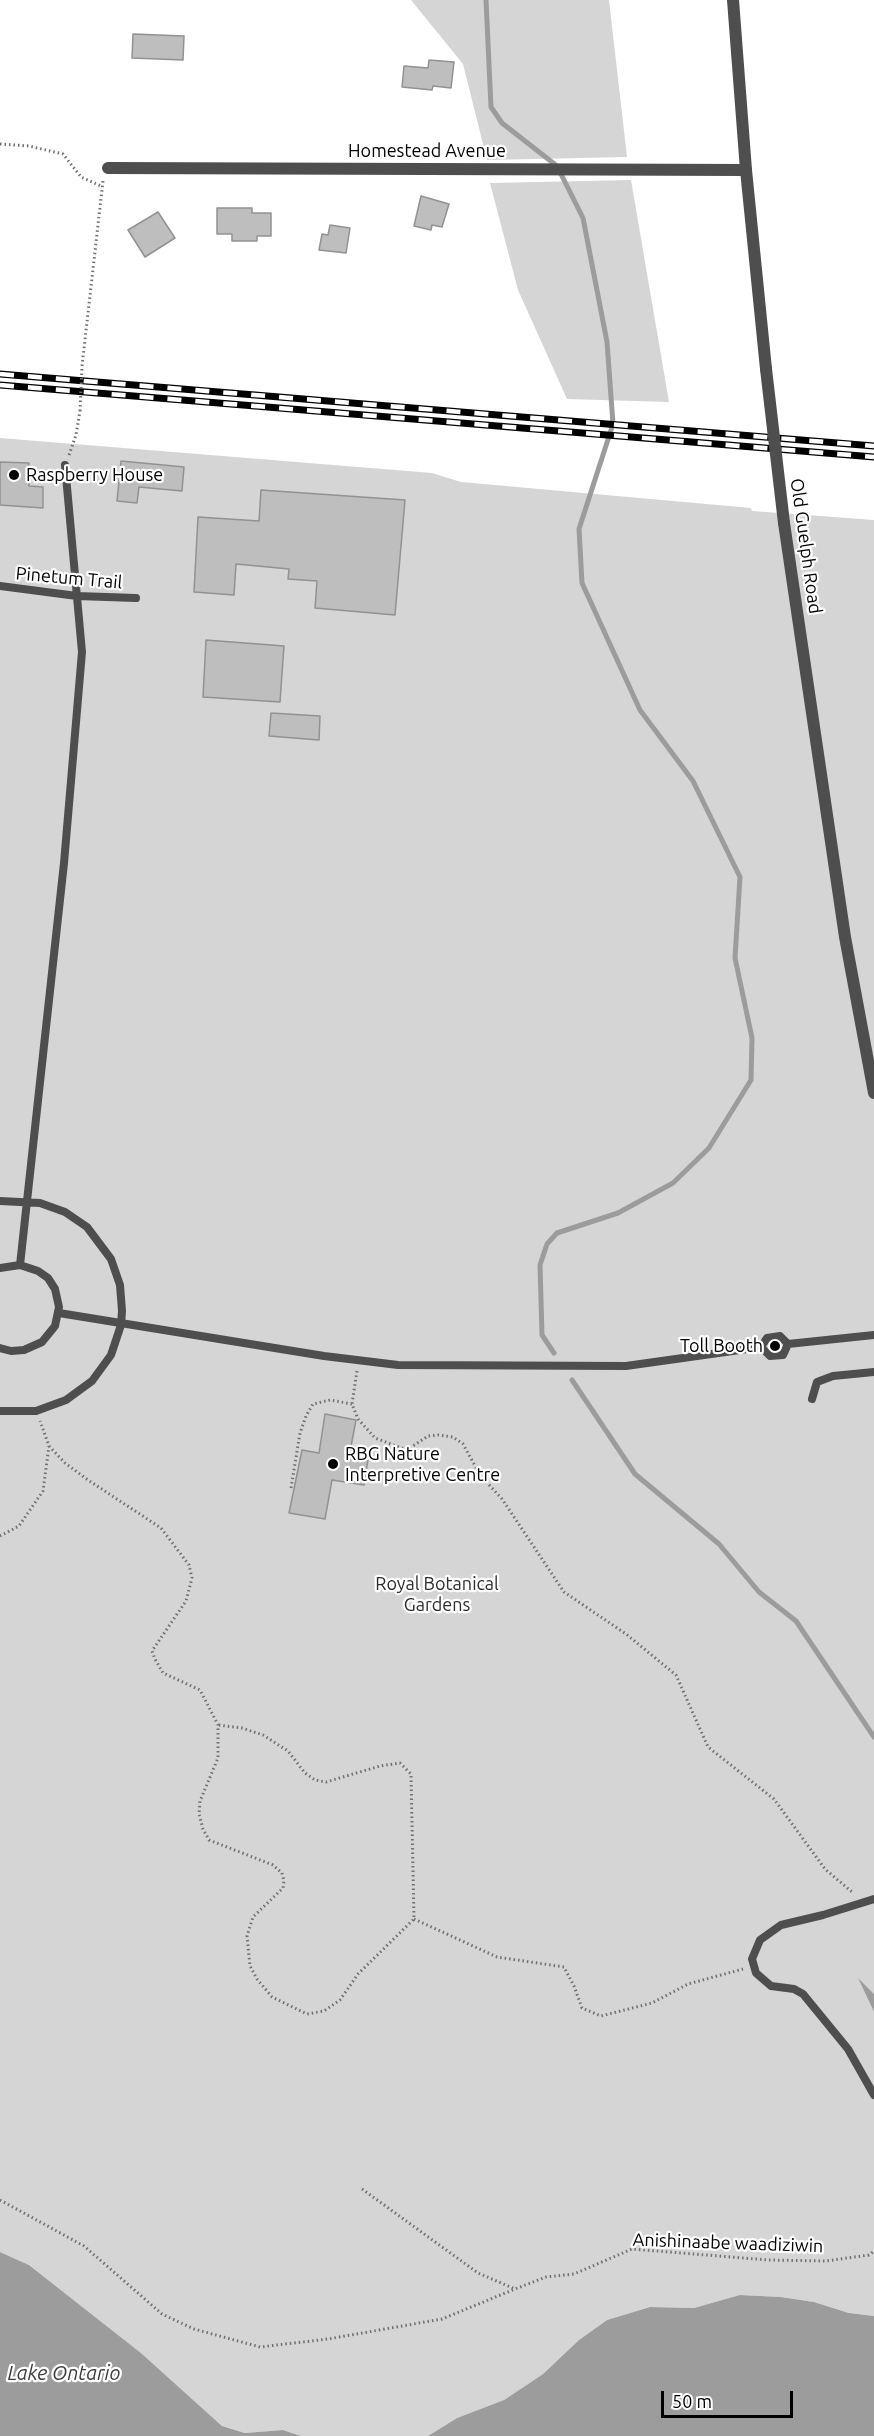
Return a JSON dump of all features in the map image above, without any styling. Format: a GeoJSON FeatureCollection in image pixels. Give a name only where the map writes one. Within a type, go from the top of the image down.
{"type":"FeatureCollection","features":[{"type":"Feature","properties":{"kind":"street","name":"Old Guelph Road"},"geometry":{"type":"LineString","coordinates":[[733,0],[746,170],[784,524],[845,937],[874,1093]]}},
{"type":"Feature","properties":{"kind":"street","name":"Homestead Avenue"},"geometry":{"type":"LineString","coordinates":[[108,168],[746,170]]}},
{"type":"Feature","properties":{"kind":"lane"},"geometry":{"type":"LineString","coordinates":[[20,1265],[65,851],[82,652],[65,465]]}},
{"type":"Feature","properties":{"kind":"lane","name":"Pinetum Trail"},"geometry":{"type":"LineString","coordinates":[[0,586],[77,596],[136,598]]}},
{"type":"Feature","properties":{"kind":"lane"},"geometry":{"type":"LineString","coordinates":[[0,1201],[27,1201],[65,1212],[87,1227],[111,1259],[120,1285],[122,1311],[121,1325],[111,1355],[92,1381],[66,1400],[36,1411],[20,1413],[0,1411]]}},
{"type":"Feature","properties":{"kind":"lane"},"geometry":{"type":"LineString","coordinates":[[0,1268],[20,1265],[38,1270],[52,1283],[58,1301],[59,1314],[51,1332],[37,1346],[17,1351],[0,1348]]}},
{"type":"Feature","properties":{"kind":"lane"},"geometry":{"type":"LineString","coordinates":[[59,1314],[398,1365],[626,1366],[761,1347],[767,1338],[780,1336],[788,1344]]}},
{"type":"Feature","properties":{"kind":"lane"},"geometry":{"type":"LineString","coordinates":[[788,1344],[874,1335]]}},
{"type":"Feature","properties":{"kind":"lane"},"geometry":{"type":"LineString","coordinates":[[761,1347],[770,1356],[783,1355],[788,1344]]}},
{"type":"Feature","properties":{"kind":"lane"},"geometry":{"type":"LineString","coordinates":[[812,1399],[817,1382],[833,1376],[874,1372]]}},
{"type":"Feature","properties":{"kind":"lane"},"geometry":{"type":"LineString","coordinates":[[874,1899],[781,1925],[760,1940],[752,1959],[756,1973],[771,1986],[794,1989],[803,1994],[848,2049],[874,2094]]}},
{"type":"Feature","properties":{"kind":"path"},"geometry":{"type":"LineString","coordinates":[[0,144],[29,146],[63,154],[81,177],[101,186]]}},
{"type":"Feature","properties":{"kind":"path"},"geometry":{"type":"LineString","coordinates":[[65,465],[76,435],[80,411],[82,366],[87,342],[101,186],[108,168]]}},
{"type":"Feature","properties":{"kind":"path"},"geometry":{"type":"LineString","coordinates":[[359,1360],[352,1404],[358,1419],[375,1438],[407,1450],[428,1436],[453,1437],[463,1444],[480,1475],[502,1499],[564,1592],[626,1634],[676,1675],[708,1747],[774,1799],[825,1869],[865,1903]]}},
{"type":"Feature","properties":{"kind":"path"},"geometry":{"type":"LineString","coordinates":[[291,1488],[300,1433],[313,1404],[330,1400],[352,1404]]}},
{"type":"Feature","properties":{"kind":"path"},"geometry":{"type":"LineString","coordinates":[[36,1411],[49,1446],[65,1463],[161,1528],[189,1565],[192,1578],[186,1601],[152,1651],[163,1673],[200,1690],[218,1725],[218,1758],[200,1801],[199,1814],[209,1840],[273,1865],[282,1874],[283,1888],[253,1917],[247,1936],[250,1966],[257,1979],[272,1996],[307,2014],[324,2011],[340,2000],[358,1974],[414,1919],[411,1774],[400,1763],[380,1766],[326,1782],[315,1780],[305,1773],[288,1751],[263,1735],[242,1728],[218,1725]]}},
{"type":"Feature","properties":{"kind":"path"},"geometry":{"type":"LineString","coordinates":[[0,1536],[19,1526],[43,1491],[49,1446]]}},
{"type":"Feature","properties":{"kind":"path"},"geometry":{"type":"LineString","coordinates":[[414,1919],[497,1957],[564,1967],[582,2008],[601,2016],[652,2003],[688,1984],[754,1966]]}},
{"type":"Feature","properties":{"kind":"path"},"geometry":{"type":"LineString","coordinates":[[362,2189],[478,2273],[515,2289]]}},
{"type":"Feature","properties":{"kind":"path","name":"Anishinaabe waadiziwin"},"geometry":{"type":"LineString","coordinates":[[0,2200],[84,2246],[162,2314],[194,2329],[260,2347],[328,2339],[442,2319],[546,2277],[574,2274],[632,2249],[768,2260],[826,2261],[869,2255],[874,2251]]}},
{"type":"Feature","properties":{"kind":"green space"},"geometry":{"type":"Polygon","coordinates":[[[411,0],[609,0],[627,157],[487,160],[463,64],[411,0]]]}},
{"type":"Feature","properties":{"kind":"green space"},"geometry":{"type":"Polygon","coordinates":[[[631,180],[669,402],[567,399],[518,290],[490,183],[631,180]]]}},
{"type":"Feature","properties":{"kind":"green space","name":"Royal Botanical Gardens"},"geometry":{"type":"Polygon","coordinates":[[[0,438],[432,473],[461,482],[751,508],[752,511],[874,520],[874,1994],[859,1980],[874,2012],[874,2316],[849,2313],[814,2302],[781,2297],[741,2295],[694,2308],[650,2307],[607,2320],[579,2340],[543,2374],[504,2400],[457,2418],[428,2436],[301,2436],[283,2430],[245,2433],[222,2426],[141,2353],[29,2265],[0,2252],[0,438]]]}},
{"type":"Feature","properties":{"kind":"water"},"geometry":{"type":"Polygon","coordinates":[[[858,1978],[874,1994],[874,2012],[858,1978]]]}},
{"type":"Feature","properties":{"kind":"water","name":"Lake Ontario"},"geometry":{"type":"Polygon","coordinates":[[[0,2252],[29,2265],[141,2353],[222,2426],[245,2433],[283,2430],[301,2436],[0,2436],[0,2252]]]}},
{"type":"Feature","properties":{"kind":"water"},"geometry":{"type":"Polygon","coordinates":[[[740,2295],[781,2297],[814,2302],[849,2313],[874,2316],[874,2436],[428,2436],[457,2418],[504,2400],[543,2374],[579,2340],[607,2320],[650,2307],[694,2308],[740,2295]]]}},
{"type":"Feature","properties":{"kind":"building"},"geometry":{"type":"Polygon","coordinates":[[[133,34],[184,36],[183,60],[132,58],[133,34]]]}},
{"type":"Feature","properties":{"kind":"building"},"geometry":{"type":"Polygon","coordinates":[[[429,60],[454,62],[451,88],[433,86],[432,90],[402,87],[404,66],[428,68],[429,60]]]}},
{"type":"Feature","properties":{"kind":"building"},"geometry":{"type":"Polygon","coordinates":[[[421,196],[449,204],[442,227],[432,225],[431,230],[414,226],[421,196]]]}},
{"type":"Feature","properties":{"kind":"building"},"geometry":{"type":"Polygon","coordinates":[[[217,208],[252,208],[252,213],[271,213],[271,236],[257,236],[257,241],[232,241],[232,234],[217,234],[217,208]]]}},
{"type":"Feature","properties":{"kind":"building"},"geometry":{"type":"Polygon","coordinates":[[[158,212],[175,238],[145,257],[128,230],[158,212]]]}},
{"type":"Feature","properties":{"kind":"building"},"geometry":{"type":"Polygon","coordinates":[[[330,225],[350,228],[346,253],[319,250],[322,234],[328,235],[330,225]]]}},
{"type":"Feature","properties":{"kind":"building"},"geometry":{"type":"Polygon","coordinates":[[[121,461],[184,467],[182,491],[139,487],[137,503],[117,501],[121,461]]]}},
{"type":"Feature","properties":{"kind":"building","name":"Raspberry House"},"geometry":{"type":"Polygon","coordinates":[[[0,462],[29,463],[29,486],[43,487],[43,508],[0,505],[0,462]]]}},
{"type":"Feature","properties":{"kind":"building"},"geometry":{"type":"Polygon","coordinates":[[[261,490],[405,500],[395,615],[315,608],[317,581],[288,579],[289,569],[236,564],[234,595],[194,592],[198,517],[259,521],[261,490]]]}},
{"type":"Feature","properties":{"kind":"building"},"geometry":{"type":"Polygon","coordinates":[[[206,640],[284,646],[280,702],[203,697],[206,640]]]}},
{"type":"Feature","properties":{"kind":"building"},"geometry":{"type":"Polygon","coordinates":[[[271,713],[320,716],[319,740],[269,736],[271,713]]]}},
{"type":"Feature","properties":{"kind":"building","name":"RBG Nature Interpretive Centre"},"geometry":{"type":"Polygon","coordinates":[[[325,1414],[356,1420],[349,1457],[368,1460],[364,1485],[332,1480],[325,1519],[289,1513],[302,1450],[319,1453],[325,1414]]]}},
{"type":"Feature","properties":{"kind":"waterway"},"geometry":{"type":"LineString","coordinates":[[486,0],[491,107],[502,123],[557,166],[583,218],[607,342],[613,424],[579,529],[582,583],[640,710],[693,781],[740,877],[735,958],[752,1038],[751,1080],[709,1148],[673,1183],[618,1213],[557,1233],[547,1244],[540,1265],[542,1335],[554,1353]]}},
{"type":"Feature","properties":{"kind":"waterway"},"geometry":{"type":"LineString","coordinates":[[572,1380],[635,1474],[719,1544],[759,1592],[796,1621],[874,1737]]}},
{"type":"Feature","properties":{"kind":"railway"},"geometry":{"type":"LineString","coordinates":[[0,374],[874,446]]}},
{"type":"Feature","properties":{"kind":"railway"},"geometry":{"type":"LineString","coordinates":[[0,385],[874,457]]}},
{"type":"Feature","properties":{"kind":"place","name":"Raspberry House"},"geometry":{"type":"Point","coordinates":[14,475]}},
{"type":"Feature","properties":{"kind":"place","name":"Toll Booth"},"geometry":{"type":"Point","coordinates":[775,1346]}},
{"type":"Feature","properties":{"kind":"place","name":"RBG Nature Interpretive Centre"},"geometry":{"type":"Point","coordinates":[333,1464]}}]}
